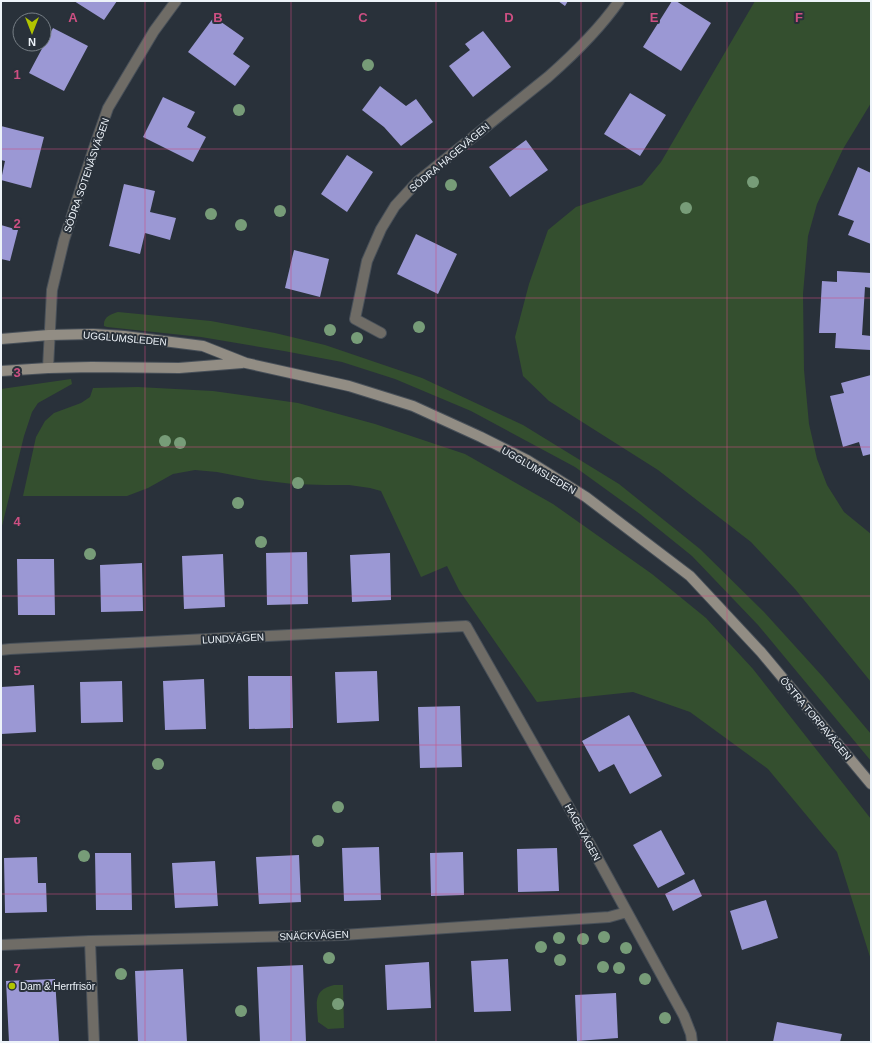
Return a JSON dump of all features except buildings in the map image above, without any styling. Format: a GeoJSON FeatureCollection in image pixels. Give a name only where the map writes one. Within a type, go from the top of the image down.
{"type":"FeatureCollection","features":[{"type":"Feature","properties":{"kind":"street","name":"SÖDRA SOTENÄSVÄGEN"},"geometry":{"type":"LineString","coordinates":[[48,368],[52,290],[64,240],[108,108],[154,31],[176,1]]}},
{"type":"Feature","properties":{"kind":"street","name":"SÖDRA HAGEVÄGEN"},"geometry":{"type":"LineString","coordinates":[[381,332],[356,319],[367,261],[381,229],[395,206],[416,182],[548,77],[568,59],[592,35],[619,1]]}},
{"type":"Feature","properties":{"kind":"street","name":"UGGLUMSLEDEN"},"geometry":{"type":"LineString","coordinates":[[1,339],[49,335],[93,334],[124,336],[203,346],[246,363],[349,386],[413,406],[527,460],[586,498],[690,576],[761,652]]}},
{"type":"Feature","properties":{"kind":"street","name":"UGGLUMSLEDEN"},"geometry":{"type":"LineString","coordinates":[[1,371],[92,367],[179,368],[246,363]]}},
{"type":"Feature","properties":{"kind":"street","name":"LUNDVÄGEN"},"geometry":{"type":"LineString","coordinates":[[1,650],[466,626]]}},
{"type":"Feature","properties":{"kind":"street","name":"HAGEVÄGEN"},"geometry":{"type":"LineString","coordinates":[[466,626],[587,839],[684,1016],[691,1034],[692,1042]]}},
{"type":"Feature","properties":{"kind":"street","name":"ÖSTRA TORPAVÄGEN"},"geometry":{"type":"LineString","coordinates":[[761,652],[871,784]]}},
{"type":"Feature","properties":{"kind":"street","name":"SNÄCKVÄGEN"},"geometry":{"type":"LineString","coordinates":[[1,945],[90,941],[343,935],[609,917],[627,912]]}},
{"type":"Feature","properties":{"kind":"street"},"geometry":{"type":"LineString","coordinates":[[90,941],[94,1042]]}},
{"type":"Feature","properties":{"kind":"green space"},"geometry":{"type":"Polygon","coordinates":[[[755,1],[871,1],[871,103],[843,149],[817,204],[808,236],[803,294],[804,370],[809,424],[817,459],[827,485],[844,512],[871,534],[871,682],[795,589],[751,542],[658,470],[549,401],[523,376],[515,337],[529,284],[548,230],[576,207],[642,185],[661,162],[755,1]]]}},
{"type":"Feature","properties":{"kind":"green space"},"geometry":{"type":"Polygon","coordinates":[[[118,312],[211,321],[275,333],[325,345],[422,378],[523,425],[619,484],[700,549],[764,612],[823,677],[871,734],[871,761],[758,625],[692,556],[640,514],[575,467],[471,411],[395,379],[342,362],[284,351],[201,337],[104,326],[106,318],[118,312]]]}},
{"type":"Feature","properties":{"kind":"green space"},"geometry":{"type":"Polygon","coordinates":[[[71,379],[72,384],[38,403],[32,412],[24,436],[1,530],[1,389],[71,379]]]}},
{"type":"Feature","properties":{"kind":"green space"},"geometry":{"type":"Polygon","coordinates":[[[138,387],[213,391],[298,403],[375,424],[465,454],[553,504],[652,574],[706,618],[753,669],[871,819],[871,960],[837,852],[768,769],[690,712],[633,692],[537,702],[459,590],[447,566],[421,577],[381,491],[349,485],[293,484],[195,470],[173,474],[148,488],[127,496],[23,496],[36,437],[45,421],[54,413],[81,403],[90,397],[93,388],[138,387]]]}},
{"type":"Feature","properties":{"kind":"green space"},"geometry":{"type":"Polygon","coordinates":[[[334,985],[343,985],[344,1028],[328,1029],[318,1022],[317,999],[322,990],[334,985]]]}},
{"type":"Feature","properties":{"kind":"place","name":"Dam & Herrfrisör"},"geometry":{"type":"Point","coordinates":[12,986]}}]}
